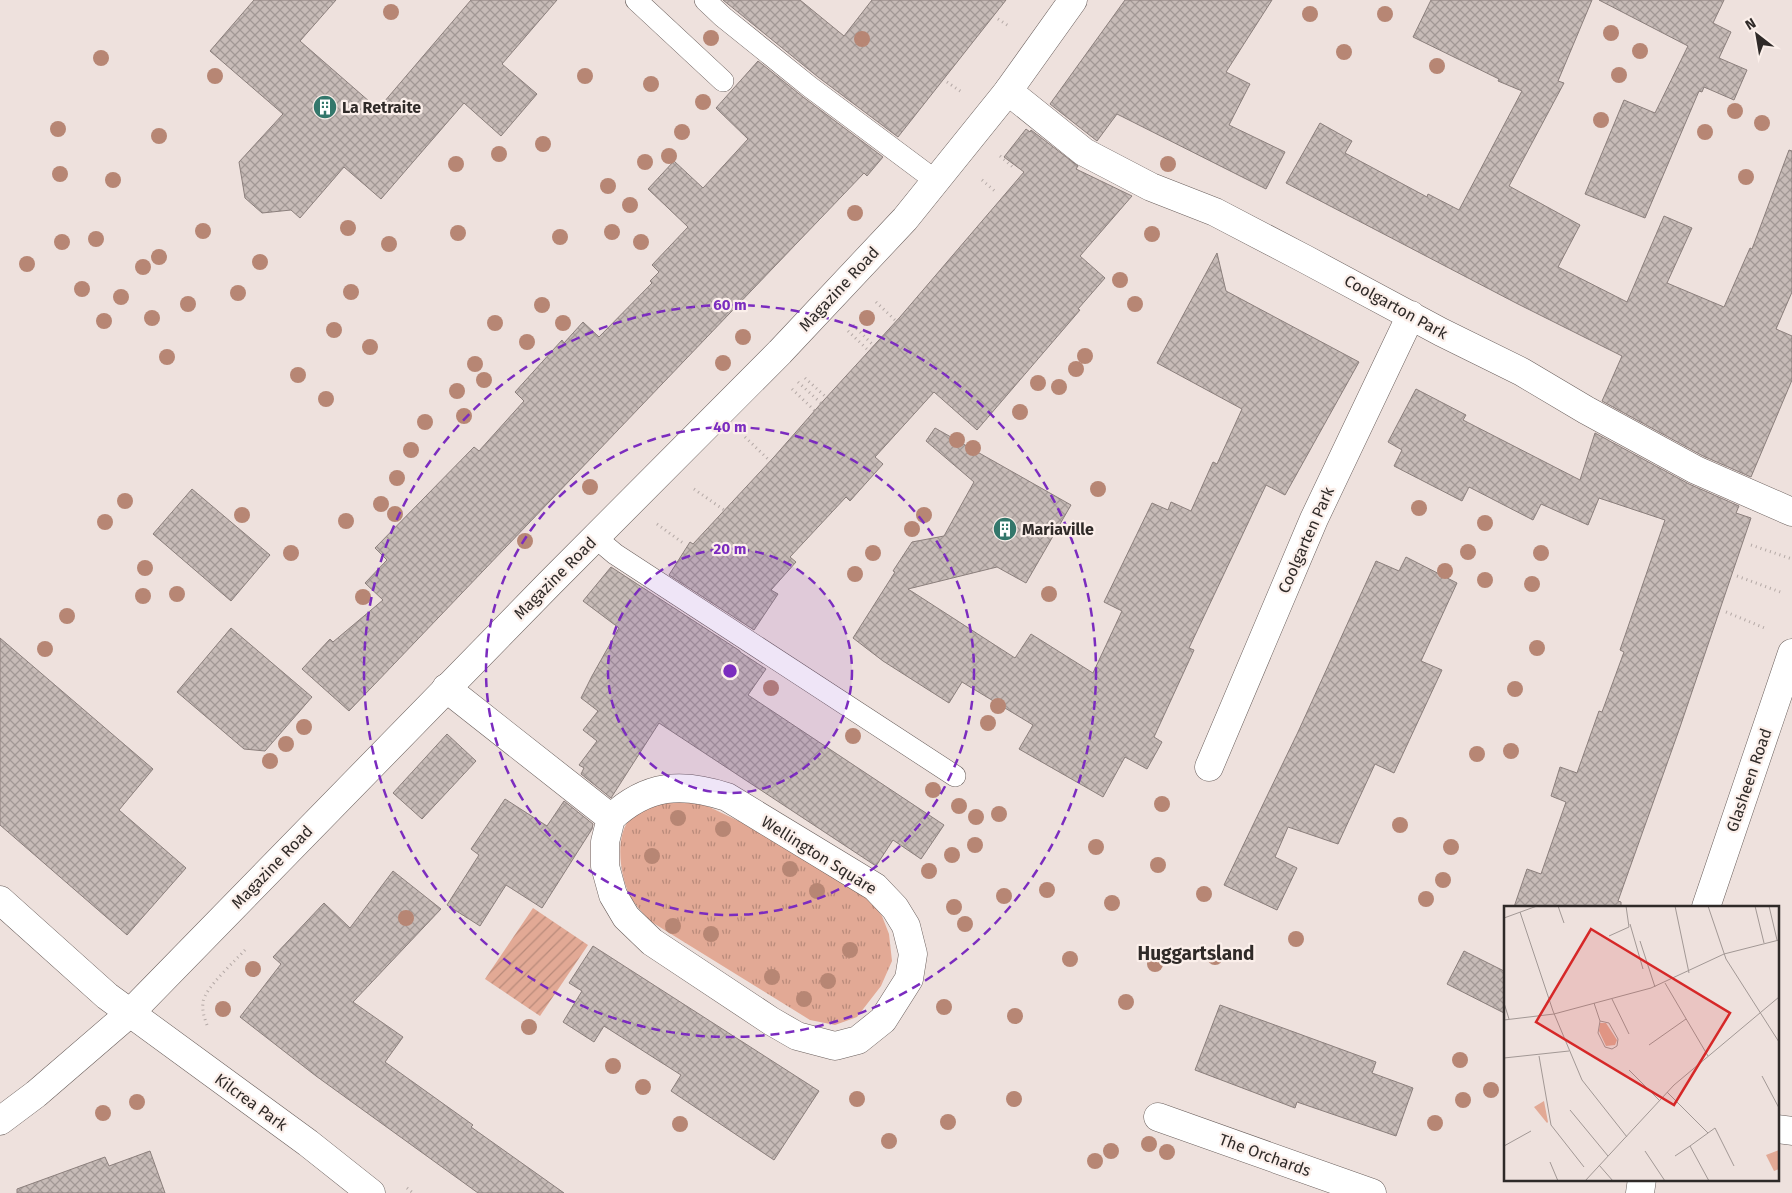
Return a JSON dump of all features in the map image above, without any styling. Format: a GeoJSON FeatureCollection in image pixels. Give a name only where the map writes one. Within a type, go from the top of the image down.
{"type":"FeatureCollection","features":[{"type":"Feature","properties":{"kind":"street","name":"Magazine Road"},"geometry":{"type":"LineString","coordinates":[[0,1121],[36,1094],[130,1013],[446,688],[780,352],[905,219],[1008,91],[1073,0]]}},
{"type":"Feature","properties":{"kind":"street","name":"Coolgarton Park"},"geometry":{"type":"LineString","coordinates":[[1008,91],[1084,152],[1152,187],[1215,212],[1450,337],[1522,372],[1586,410],[1696,470],[1792,512]]}},
{"type":"Feature","properties":{"kind":"street","name":"Coolgarten Park"},"geometry":{"type":"LineString","coordinates":[[1209,767],[1314,519],[1411,315]]}},
{"type":"Feature","properties":{"kind":"street","name":"Glasheen Road"},"geometry":{"type":"LineString","coordinates":[[1706,906],[1792,653]]}},
{"type":"Feature","properties":{"kind":"street"},"geometry":{"type":"LineString","coordinates":[[446,688],[611,818]]}},
{"type":"Feature","properties":{"kind":"street","name":"Wellington Square"},"geometry":{"type":"LineString","coordinates":[[671,788],[706,790],[728,797],[875,887],[895,908],[906,926],[913,954],[909,979],[883,1020],[858,1040],[834,1046],[797,1036],[771,1021],[652,942],[626,917],[613,895],[605,866],[606,842],[611,818],[625,805],[642,796],[671,788]]}},
{"type":"Feature","properties":{"kind":"street","name":"Kilcrea Park"},"geometry":{"type":"LineString","coordinates":[[0,900],[107,996],[308,1143],[372,1193]]}},
{"type":"Feature","properties":{"kind":"street","name":"The Orchards"},"geometry":{"type":"LineString","coordinates":[[1158,1117],[1372,1193]]}},
{"type":"Feature","properties":{"kind":"street"},"geometry":{"type":"LineString","coordinates":[[1640,1193],[1642,1180]]}},
{"type":"Feature","properties":{"kind":"lane"},"geometry":{"type":"LineString","coordinates":[[636,0],[723,81]]}},
{"type":"Feature","properties":{"kind":"lane"},"geometry":{"type":"LineString","coordinates":[[705,0],[723,18],[810,87],[936,181]]}},
{"type":"Feature","properties":{"kind":"lane"},"geometry":{"type":"LineString","coordinates":[[596,538],[615,554],[954,776]]}},
{"type":"Feature","properties":{"kind":"path"},"geometry":{"type":"LineString","coordinates":[[994,151],[1015,169]]}},
{"type":"Feature","properties":{"kind":"path"},"geometry":{"type":"LineString","coordinates":[[975,174],[997,193]]}},
{"type":"Feature","properties":{"kind":"path"},"geometry":{"type":"LineString","coordinates":[[875,301],[896,321]]}},
{"type":"Feature","properties":{"kind":"path"},"geometry":{"type":"LineString","coordinates":[[846,318],[874,346]]}},
{"type":"Feature","properties":{"kind":"path"},"geometry":{"type":"LineString","coordinates":[[848,331],[869,351]]}},
{"type":"Feature","properties":{"kind":"path"},"geometry":{"type":"LineString","coordinates":[[802,375],[827,398]]}},
{"type":"Feature","properties":{"kind":"path"},"geometry":{"type":"LineString","coordinates":[[797,381],[822,404]]}},
{"type":"Feature","properties":{"kind":"path"},"geometry":{"type":"LineString","coordinates":[[790,388],[815,411]]}},
{"type":"Feature","properties":{"kind":"path"},"geometry":{"type":"LineString","coordinates":[[744,436],[770,461]]}},
{"type":"Feature","properties":{"kind":"path"},"geometry":{"type":"LineString","coordinates":[[693,488],[724,510]]}},
{"type":"Feature","properties":{"kind":"path"},"geometry":{"type":"LineString","coordinates":[[656,523],[683,543]]}},
{"type":"Feature","properties":{"kind":"path"},"geometry":{"type":"LineString","coordinates":[[1751,545],[1792,559]]}},
{"type":"Feature","properties":{"kind":"path"},"geometry":{"type":"LineString","coordinates":[[1737,576],[1783,593]]}},
{"type":"Feature","properties":{"kind":"path"},"geometry":{"type":"LineString","coordinates":[[1726,612],[1769,630]]}},
{"type":"Feature","properties":{"kind":"path"},"geometry":{"type":"LineString","coordinates":[[209,1028],[203,1013],[203,1000],[212,986],[245,950],[247,943]]}},
{"type":"Feature","properties":{"kind":"path"},"geometry":{"type":"LineString","coordinates":[[404,1186],[413,1193]]}},
{"type":"Feature","properties":{"kind":"green space"},"geometry":{"type":"Polygon","coordinates":[[[677,799],[703,804],[745,824],[788,847],[871,901],[882,916],[889,934],[892,961],[881,986],[857,1017],[835,1025],[810,1020],[650,921],[634,903],[626,888],[621,867],[622,834],[626,825],[636,814],[652,806],[677,799]]]}},
{"type":"Feature","properties":{"kind":"green space"},"geometry":{"type":"Polygon","coordinates":[[[533,908],[588,945],[540,1016],[485,979],[533,908]]]}},
{"type":"Feature","properties":{"kind":"building","name":"La Retraite"},"geometry":{"type":"Polygon","coordinates":[[[254,0],[336,0],[300,41],[378,109],[471,0],[557,0],[502,64],[537,94],[501,136],[464,103],[381,199],[344,167],[300,218],[291,210],[262,213],[245,198],[239,162],[283,114],[210,51],[254,0]]]}},
{"type":"Feature","properties":{"kind":"building"},"geometry":{"type":"Polygon","coordinates":[[[723,0],[800,0],[844,36],[872,0],[1006,0],[898,137],[818,77],[723,0]]]}},
{"type":"Feature","properties":{"kind":"building"},"geometry":{"type":"Polygon","coordinates":[[[1125,0],[1272,0],[1226,72],[1250,84],[1229,125],[1285,152],[1266,189],[1117,114],[1097,141],[1050,104],[1125,0]]]}},
{"type":"Feature","properties":{"kind":"building"},"geometry":{"type":"Polygon","coordinates":[[[1431,0],[1592,0],[1558,81],[1564,83],[1509,186],[1580,225],[1558,267],[1627,302],[1664,216],[1692,228],[1667,283],[1724,307],[1750,248],[1752,249],[1789,150],[1792,151],[1792,292],[1776,329],[1792,336],[1792,380],[1751,477],[1703,456],[1602,401],[1622,356],[1286,183],[1320,123],[1352,141],[1345,153],[1427,197],[1428,194],[1459,210],[1522,91],[1498,81],[1499,79],[1413,37],[1431,0]]]}},
{"type":"Feature","properties":{"kind":"building"},"geometry":{"type":"Polygon","coordinates":[[[1599,0],[1724,0],[1713,23],[1731,32],[1719,58],[1747,70],[1734,100],[1704,87],[1702,92],[1699,91],[1645,218],[1585,194],[1624,100],[1655,113],[1688,46],[1599,0]]]}},
{"type":"Feature","properties":{"kind":"building"},"geometry":{"type":"Polygon","coordinates":[[[758,61],[883,157],[867,176],[864,173],[349,711],[302,669],[330,639],[333,642],[383,600],[365,583],[387,560],[375,548],[474,447],[479,451],[524,401],[515,392],[562,340],[564,343],[583,322],[599,337],[652,283],[650,281],[659,272],[652,265],[688,227],[648,189],[674,161],[703,188],[748,139],[716,108],[758,61]]]}},
{"type":"Feature","properties":{"kind":"building"},"geometry":{"type":"Polygon","coordinates":[[[1026,129],[1030,132],[1031,130],[1078,166],[1076,169],[1132,196],[1080,256],[1105,278],[1078,309],[1080,310],[977,430],[934,392],[875,457],[883,464],[850,501],[846,497],[790,557],[796,562],[771,590],[778,594],[754,630],[669,575],[690,542],[693,544],[774,457],[900,317],[1024,172],[1004,157],[1026,129]]]}},
{"type":"Feature","properties":{"kind":"building"},"geometry":{"type":"Polygon","coordinates":[[[1217,253],[1226,291],[1359,362],[1285,495],[1266,485],[1189,648],[1194,650],[1154,737],[1162,742],[1147,769],[1125,757],[1103,797],[1019,749],[1033,725],[962,682],[949,703],[883,661],[853,638],[912,542],[944,536],[974,482],[926,441],[935,428],[1071,505],[1026,583],[997,567],[908,589],[1015,658],[1031,634],[1093,673],[1122,611],[1104,602],[1152,503],[1168,510],[1171,502],[1191,511],[1213,462],[1217,464],[1242,409],[1157,363],[1217,253]]]}},
{"type":"Feature","properties":{"kind":"building"},"geometry":{"type":"Polygon","coordinates":[[[1416,389],[1466,415],[1463,420],[1580,480],[1595,433],[1689,484],[1739,506],[1736,513],[1751,518],[1679,730],[1618,901],[1621,902],[1621,906],[1514,906],[1527,869],[1541,874],[1566,802],[1551,796],[1560,767],[1577,773],[1599,711],[1602,712],[1624,652],[1620,650],[1665,520],[1599,498],[1588,525],[1541,504],[1533,520],[1469,487],[1462,501],[1394,466],[1402,450],[1388,442],[1416,389]]]}},
{"type":"Feature","properties":{"kind":"building"},"geometry":{"type":"Polygon","coordinates":[[[192,489],[270,555],[231,601],[153,534],[192,489]]]}},
{"type":"Feature","properties":{"kind":"building"},"geometry":{"type":"Polygon","coordinates":[[[1406,557],[1457,583],[1421,661],[1442,670],[1394,773],[1375,764],[1338,844],[1288,827],[1275,857],[1297,868],[1277,910],[1224,885],[1298,732],[1376,561],[1399,571],[1406,557]]]}},
{"type":"Feature","properties":{"kind":"building"},"geometry":{"type":"Polygon","coordinates":[[[611,567],[766,669],[748,695],[944,825],[921,859],[893,840],[876,866],[659,723],[611,798],[581,774],[584,768],[579,765],[597,741],[583,730],[598,711],[581,698],[619,628],[583,601],[611,567]]]}},
{"type":"Feature","properties":{"kind":"building"},"geometry":{"type":"Polygon","coordinates":[[[231,628],[312,697],[265,751],[244,749],[177,692],[231,628]]]}},
{"type":"Feature","properties":{"kind":"building"},"geometry":{"type":"Polygon","coordinates":[[[0,638],[153,769],[119,810],[186,868],[127,935],[0,825],[0,638]]]}},
{"type":"Feature","properties":{"kind":"building"},"geometry":{"type":"Polygon","coordinates":[[[447,734],[476,761],[422,819],[393,793],[447,734]]]}},
{"type":"Feature","properties":{"kind":"building"},"geometry":{"type":"Polygon","coordinates":[[[505,799],[547,826],[564,801],[593,824],[592,829],[542,908],[506,885],[480,926],[447,905],[479,855],[471,849],[505,799]]]}},
{"type":"Feature","properties":{"kind":"building"},"geometry":{"type":"Polygon","coordinates":[[[393,871],[441,909],[353,1002],[403,1037],[385,1062],[473,1125],[471,1127],[564,1193],[478,1193],[316,1076],[240,1017],[281,964],[273,957],[324,903],[350,928],[393,871]]]}},
{"type":"Feature","properties":{"kind":"building"},"geometry":{"type":"Polygon","coordinates":[[[593,946],[819,1091],[774,1160],[671,1091],[681,1075],[604,1026],[594,1042],[563,1022],[582,991],[569,983],[593,946]]]}},
{"type":"Feature","properties":{"kind":"building"},"geometry":{"type":"Polygon","coordinates":[[[1464,951],[1504,971],[1504,1013],[1447,984],[1464,951]]]}},
{"type":"Feature","properties":{"kind":"building"},"geometry":{"type":"Polygon","coordinates":[[[1220,1005],[1376,1062],[1372,1073],[1413,1088],[1396,1136],[1297,1102],[1295,1108],[1195,1070],[1220,1005]]]}},
{"type":"Feature","properties":{"kind":"building"},"geometry":{"type":"Polygon","coordinates":[[[150,1151],[165,1193],[17,1193],[17,1189],[105,1157],[109,1166],[150,1151]]]}},
{"type":"Feature","properties":{"kind":"place","name":"La Retraite"},"geometry":{"type":"Point","coordinates":[325,107]}},
{"type":"Feature","properties":{"kind":"place","name":"Mariaville"},"geometry":{"type":"Point","coordinates":[1005,529]}},
{"type":"Feature","properties":{"kind":"district","name":"Huggartsland"},"geometry":{"type":"Point","coordinates":[1196,953]}}]}
